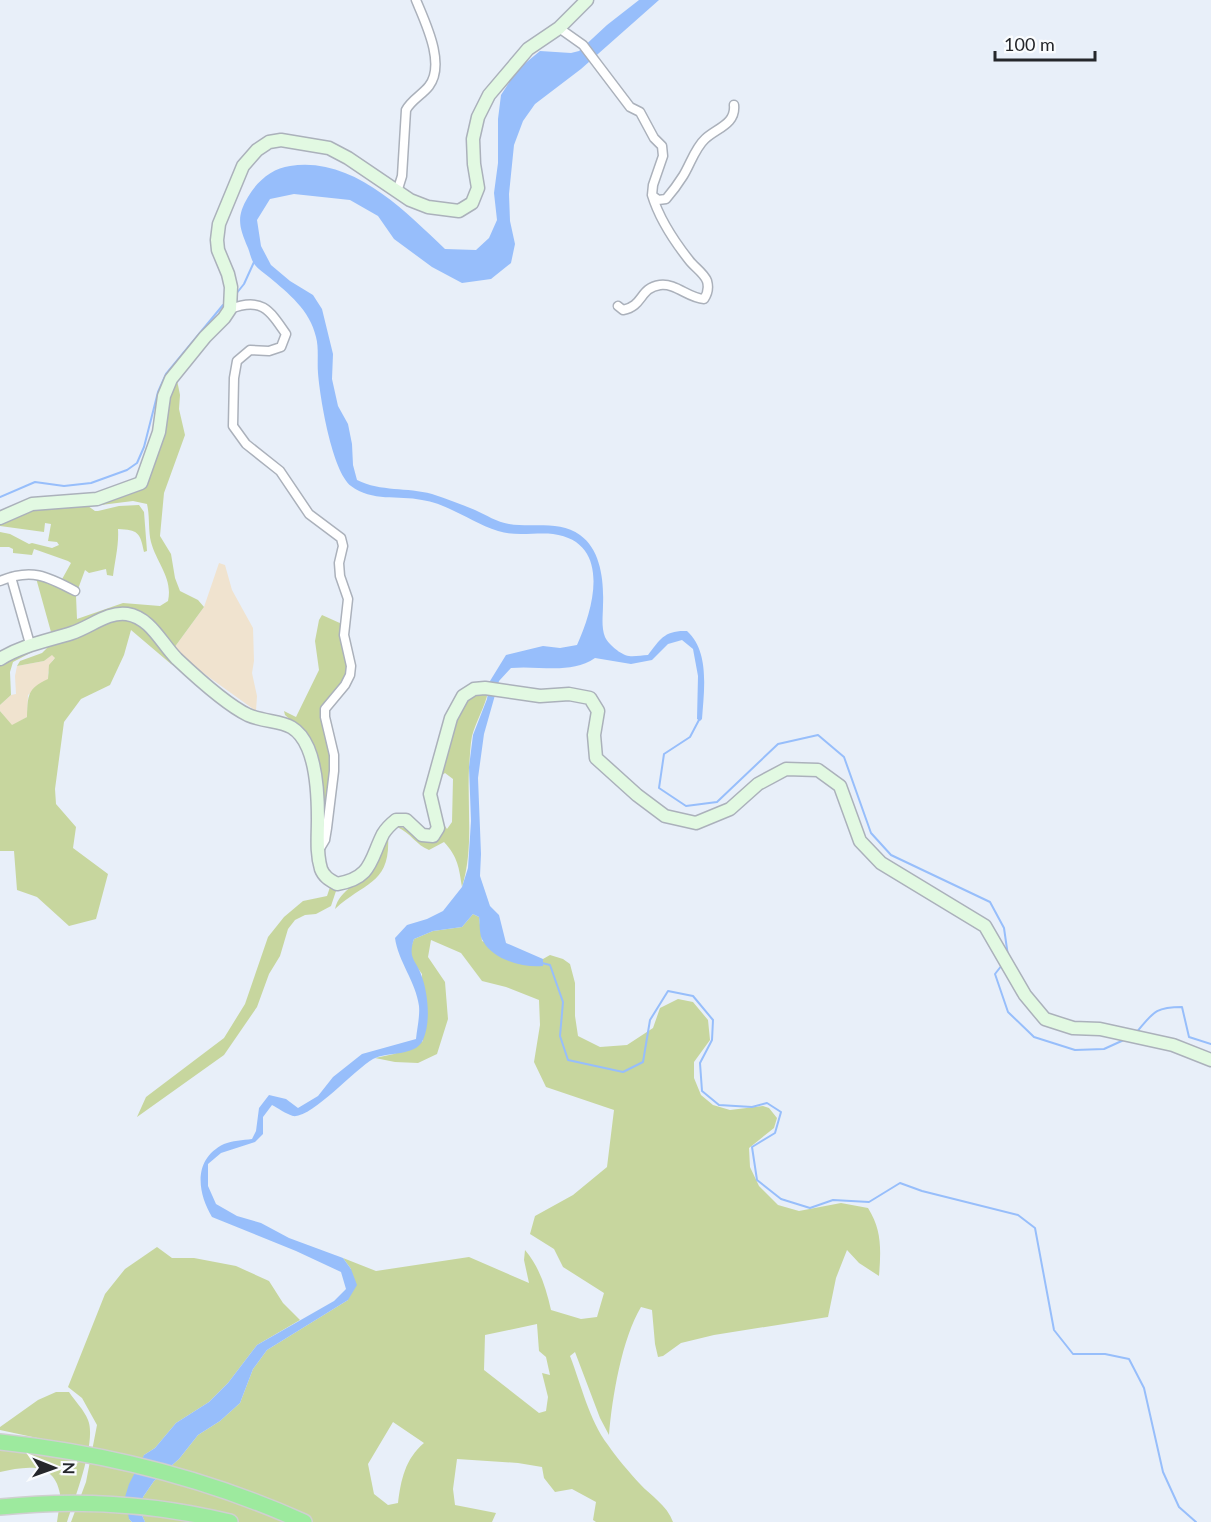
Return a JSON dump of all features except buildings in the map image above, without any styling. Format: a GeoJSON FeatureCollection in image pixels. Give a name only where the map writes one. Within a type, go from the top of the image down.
{"type":"FeatureCollection","features":[{"type":"Feature","properties":{"kind":"highway"},"geometry":{"type":"LineString","coordinates":[[0,1442],[156,1469],[230,1492],[304,1522]]}},
{"type":"Feature","properties":{"kind":"highway"},"geometry":{"type":"LineString","coordinates":[[0,1507],[75,1504],[150,1508],[230,1522]]}},
{"type":"Feature","properties":{"kind":"main road"},"geometry":{"type":"LineString","coordinates":[[0,518],[32,504],[97,500],[141,483],[159,432],[164,396],[171,379],[230,309],[231,287],[218,250],[219,225],[243,166],[263,146],[269,142],[281,140],[328,148],[348,158],[397,192],[428,207],[459,211],[472,203],[478,188],[473,139],[478,117],[489,95],[528,50],[560,28],[587,0]]}},
{"type":"Feature","properties":{"kind":"main road"},"geometry":{"type":"LineString","coordinates":[[0,659],[30,644],[73,632],[114,614],[138,617],[149,625],[175,657],[229,702],[247,714],[290,725],[300,734],[308,748],[314,769],[318,802],[318,853],[322,871],[328,880],[337,884],[357,878],[372,863],[384,832],[396,820],[406,820],[422,835],[433,836],[438,828],[430,794],[452,718],[463,696],[474,689],[485,688],[540,696],[569,693],[590,698],[598,711],[594,735],[596,758],[637,795],[665,816],[696,823],[730,809],[758,784],[786,769],[819,770],[840,786],[860,841],[881,863],[985,926],[1024,995],[1045,1019],[1072,1028],[1100,1029],[1173,1045],[1211,1060]]}},
{"type":"Feature","properties":{"kind":"street"},"geometry":{"type":"LineString","coordinates":[[397,192],[402,176],[406,110],[410,103],[428,87],[434,77],[431,39],[416,0]]}},
{"type":"Feature","properties":{"kind":"street"},"geometry":{"type":"LineString","coordinates":[[560,28],[582,45],[599,64],[630,107],[640,112],[654,138],[662,146],[663,156],[653,184],[652,195],[656,208],[689,260],[706,279],[708,294],[704,299],[696,299],[670,285],[660,285],[649,288],[633,308],[622,310],[618,306]]}},
{"type":"Feature","properties":{"kind":"street"},"geometry":{"type":"LineString","coordinates":[[652,195],[658,200],[666,199],[683,177],[703,140],[732,120],[735,113],[734,105]]}},
{"type":"Feature","properties":{"kind":"street"},"geometry":{"type":"LineString","coordinates":[[230,309],[246,303],[261,306],[273,315],[286,334],[281,347],[269,351],[250,350],[237,361],[234,378],[233,426],[246,444],[280,471],[309,514],[341,538],[343,546],[339,563],[340,576],[348,599],[344,635],[351,666],[345,685],[325,709],[334,755],[334,771],[326,834],[318,853]]}},
{"type":"Feature","properties":{"kind":"street"},"geometry":{"type":"LineString","coordinates":[[0,581],[29,573],[75,591]]}},
{"type":"Feature","properties":{"kind":"street"},"geometry":{"type":"LineString","coordinates":[[11,577],[30,644]]}},
{"type":"Feature","properties":{"kind":"shaded area"},"geometry":{"type":"Polygon","coordinates":[[[219,563],[225,565],[232,590],[253,628],[252,673],[257,696],[256,711],[199,670],[174,648],[204,607],[219,563]]]}},
{"type":"Feature","properties":{"kind":"shaded area"},"geometry":{"type":"Polygon","coordinates":[[[53,654],[55,658],[48,673],[49,679],[28,695],[27,717],[12,726],[0,711],[0,705],[11,695],[16,694],[17,666],[44,661],[53,654]]]}},
{"type":"Feature","properties":{"kind":"green space"},"geometry":{"type":"Polygon","coordinates":[[[177,380],[180,395],[179,409],[185,435],[164,493],[160,536],[171,554],[180,591],[198,600],[204,607],[174,648],[136,611],[51,632],[36,578],[76,596],[77,619],[123,603],[160,606],[168,601],[166,578],[151,542],[147,504],[133,501],[101,505],[98,502],[140,487],[167,399],[177,380]]]}},
{"type":"Feature","properties":{"kind":"green space"},"geometry":{"type":"Polygon","coordinates":[[[139,505],[144,512],[147,551],[144,552],[137,533],[118,529],[113,576],[107,575],[106,569],[89,573],[85,570],[78,589],[61,581],[71,563],[68,561],[34,549],[32,555],[13,553],[13,549],[9,547],[0,547],[0,532],[10,534],[29,544],[52,548],[59,545],[57,542],[48,541],[51,524],[45,523],[44,532],[0,526],[0,521],[30,511],[58,506],[88,506],[98,511],[119,506],[139,505]]]}},
{"type":"Feature","properties":{"kind":"green space"},"geometry":{"type":"Polygon","coordinates":[[[322,615],[342,624],[348,657],[348,665],[342,682],[327,701],[331,765],[324,835],[321,798],[294,723],[284,711],[296,717],[319,670],[315,641],[322,615]]]}},
{"type":"Feature","properties":{"kind":"green space"},"geometry":{"type":"Polygon","coordinates":[[[115,620],[131,620],[141,624],[185,671],[171,664],[131,630],[124,655],[110,685],[81,699],[64,722],[55,789],[56,804],[76,827],[73,848],[108,874],[96,919],[69,926],[37,897],[17,890],[14,851],[0,851],[0,711],[12,725],[27,717],[30,694],[36,686],[48,679],[49,665],[55,658],[52,655],[44,661],[17,666],[20,661],[42,653],[49,646],[115,620]]]}},
{"type":"Feature","properties":{"kind":"green space"},"geometry":{"type":"Polygon","coordinates":[[[38,647],[13,662],[10,672],[11,695],[0,705],[0,666],[12,657],[38,647]]]}},
{"type":"Feature","properties":{"kind":"green space"},"geometry":{"type":"Polygon","coordinates":[[[488,692],[472,736],[469,768],[469,843],[462,887],[455,858],[444,842],[429,850],[397,827],[388,835],[388,851],[380,873],[335,909],[341,896],[373,867],[387,834],[395,825],[410,830],[426,842],[438,835],[438,816],[447,829],[452,822],[453,779],[445,773],[438,778],[450,731],[461,707],[468,698],[475,693],[488,692]]]}},
{"type":"Feature","properties":{"kind":"green space"},"geometry":{"type":"Polygon","coordinates":[[[330,887],[336,891],[331,906],[316,914],[305,915],[295,920],[288,929],[280,956],[269,974],[257,1007],[224,1055],[137,1117],[146,1097],[224,1038],[245,1004],[268,937],[284,917],[303,901],[327,896],[330,887]]]}},
{"type":"Feature","properties":{"kind":"green space"},"geometry":{"type":"Polygon","coordinates":[[[473,914],[479,917],[482,941],[543,966],[543,959],[550,955],[570,964],[575,983],[575,1016],[578,1036],[600,1047],[627,1045],[653,1028],[660,1008],[678,999],[693,1002],[708,1020],[710,1040],[694,1062],[694,1078],[701,1095],[713,1105],[730,1110],[763,1106],[769,1108],[777,1118],[774,1128],[749,1148],[750,1167],[759,1186],[778,1205],[799,1211],[841,1203],[868,1208],[878,1232],[879,1276],[859,1263],[847,1250],[836,1278],[828,1317],[714,1335],[681,1343],[658,1357],[652,1310],[641,1307],[623,1351],[615,1386],[609,1435],[600,1418],[575,1352],[570,1356],[601,1435],[632,1475],[663,1506],[673,1522],[596,1522],[593,1520],[596,1502],[572,1489],[555,1492],[544,1478],[542,1467],[457,1459],[453,1489],[455,1505],[496,1513],[492,1522],[145,1522],[141,1513],[143,1497],[154,1481],[179,1459],[198,1435],[220,1421],[240,1403],[253,1369],[267,1350],[348,1300],[351,1269],[343,1258],[376,1271],[469,1257],[529,1283],[524,1260],[525,1250],[542,1278],[551,1310],[581,1319],[597,1317],[604,1293],[563,1267],[554,1249],[530,1234],[535,1216],[573,1195],[607,1167],[614,1110],[546,1087],[534,1062],[540,1025],[539,1000],[506,987],[482,981],[461,953],[431,940],[428,957],[445,982],[448,1019],[437,1054],[418,1063],[375,1058],[394,1054],[423,1041],[422,974],[412,960],[410,950],[414,939],[433,931],[462,927],[473,914]],[[537,1324],[485,1335],[484,1370],[539,1413],[546,1411],[548,1397],[542,1373],[550,1375],[546,1357],[539,1351],[537,1324]],[[393,1422],[368,1464],[374,1494],[388,1505],[398,1503],[408,1463],[424,1443],[393,1422]]]}},
{"type":"Feature","properties":{"kind":"green space"},"geometry":{"type":"Polygon","coordinates":[[[157,1247],[172,1258],[194,1258],[236,1266],[269,1281],[283,1303],[300,1320],[257,1345],[228,1383],[209,1402],[176,1423],[155,1448],[144,1455],[129,1519],[132,1522],[71,1522],[86,1482],[97,1425],[82,1398],[68,1387],[105,1294],[125,1269],[157,1247]]]}},
{"type":"Feature","properties":{"kind":"green space"},"geometry":{"type":"Polygon","coordinates":[[[56,1392],[69,1392],[86,1416],[90,1430],[84,1471],[67,1522],[57,1522],[60,1494],[52,1476],[37,1468],[0,1472],[0,1450],[34,1453],[70,1445],[0,1430],[0,1427],[38,1400],[56,1392]]]}},
{"type":"Feature","properties":{"kind":"water"},"geometry":{"type":"Polygon","coordinates":[[[639,0],[659,0],[581,69],[535,104],[523,121],[514,145],[509,194],[510,221],[515,244],[511,263],[491,279],[462,283],[432,267],[394,239],[378,216],[350,200],[294,194],[270,199],[257,220],[261,246],[271,265],[290,281],[313,295],[322,309],[333,354],[332,379],[338,406],[348,424],[357,480],[385,488],[432,494],[505,523],[555,526],[572,530],[580,535],[593,549],[600,567],[603,586],[603,629],[605,637],[612,646],[626,655],[636,656],[648,655],[660,640],[673,632],[687,631],[694,640],[704,672],[702,719],[700,721],[697,719],[698,676],[693,649],[682,640],[668,644],[652,660],[631,664],[595,658],[565,668],[511,668],[499,681],[484,734],[478,778],[480,876],[490,906],[499,915],[506,943],[543,959],[543,966],[518,964],[494,953],[483,941],[479,917],[473,914],[462,927],[433,931],[414,939],[412,956],[424,984],[428,1008],[426,1033],[419,1045],[408,1051],[373,1059],[311,1110],[301,1115],[293,1116],[272,1105],[263,1117],[263,1134],[255,1142],[221,1153],[208,1164],[208,1186],[216,1204],[237,1216],[261,1223],[289,1238],[343,1258],[351,1269],[357,1285],[348,1300],[267,1350],[253,1369],[240,1403],[220,1421],[198,1435],[179,1459],[154,1481],[143,1497],[141,1513],[145,1522],[132,1522],[129,1519],[125,1497],[144,1455],[155,1448],[176,1423],[209,1402],[228,1383],[257,1345],[334,1301],[346,1289],[341,1272],[212,1217],[201,1187],[203,1167],[207,1158],[224,1144],[252,1139],[256,1131],[259,1108],[269,1095],[286,1099],[298,1108],[318,1096],[333,1077],[362,1054],[416,1039],[419,1006],[395,938],[407,925],[443,911],[462,887],[468,868],[471,821],[469,767],[473,735],[487,699],[490,681],[506,655],[543,646],[560,648],[577,645],[589,613],[594,579],[591,563],[584,550],[572,540],[553,534],[505,533],[488,528],[432,502],[376,496],[351,486],[338,466],[328,433],[319,384],[317,346],[313,327],[304,310],[254,263],[241,228],[240,216],[248,197],[266,176],[284,167],[313,165],[335,169],[375,189],[412,218],[445,249],[476,250],[489,238],[497,220],[494,193],[498,163],[498,119],[501,95],[517,70],[540,51],[571,53],[579,51],[639,0]]]}},
{"type":"Feature","properties":{"kind":"waterway"},"geometry":{"type":"LineString","coordinates":[[236,294],[244,284],[254,262]]}},
{"type":"Feature","properties":{"kind":"waterway"},"geometry":{"type":"LineString","coordinates":[[0,497],[35,482],[64,486],[91,483],[127,470],[137,463],[144,447],[158,392],[166,374],[223,305]]}},
{"type":"Feature","properties":{"kind":"waterway"},"geometry":{"type":"LineString","coordinates":[[700,718],[690,737],[664,754],[659,788],[686,806],[717,802],[778,744],[818,735],[844,757],[871,833],[891,855],[990,902],[1004,928],[1008,956]]}},
{"type":"Feature","properties":{"kind":"waterway"},"geometry":{"type":"LineString","coordinates":[[542,963],[550,965],[563,1002],[560,1036],[568,1060],[623,1072],[643,1062],[650,1020],[668,991],[693,996],[713,1020],[712,1040],[700,1063],[702,1091],[719,1105],[752,1107],[767,1103],[781,1112],[775,1133],[752,1147],[757,1180],[781,1199],[810,1208],[833,1200],[869,1202],[900,1183],[922,1191],[1018,1215],[1035,1228],[1054,1330],[1073,1354],[1105,1354],[1129,1359],[1144,1388],[1163,1472],[1179,1507],[1196,1522]]}},
{"type":"Feature","properties":{"kind":"waterway"},"geometry":{"type":"LineString","coordinates":[[1002,965],[995,974],[1008,1012],[1034,1037],[1075,1050],[1104,1049],[1126,1039]]}},
{"type":"Feature","properties":{"kind":"waterway"},"geometry":{"type":"LineString","coordinates":[[1136,1033],[1155,1012],[1165,1008],[1182,1007],[1189,1037],[1211,1044]]}}]}
